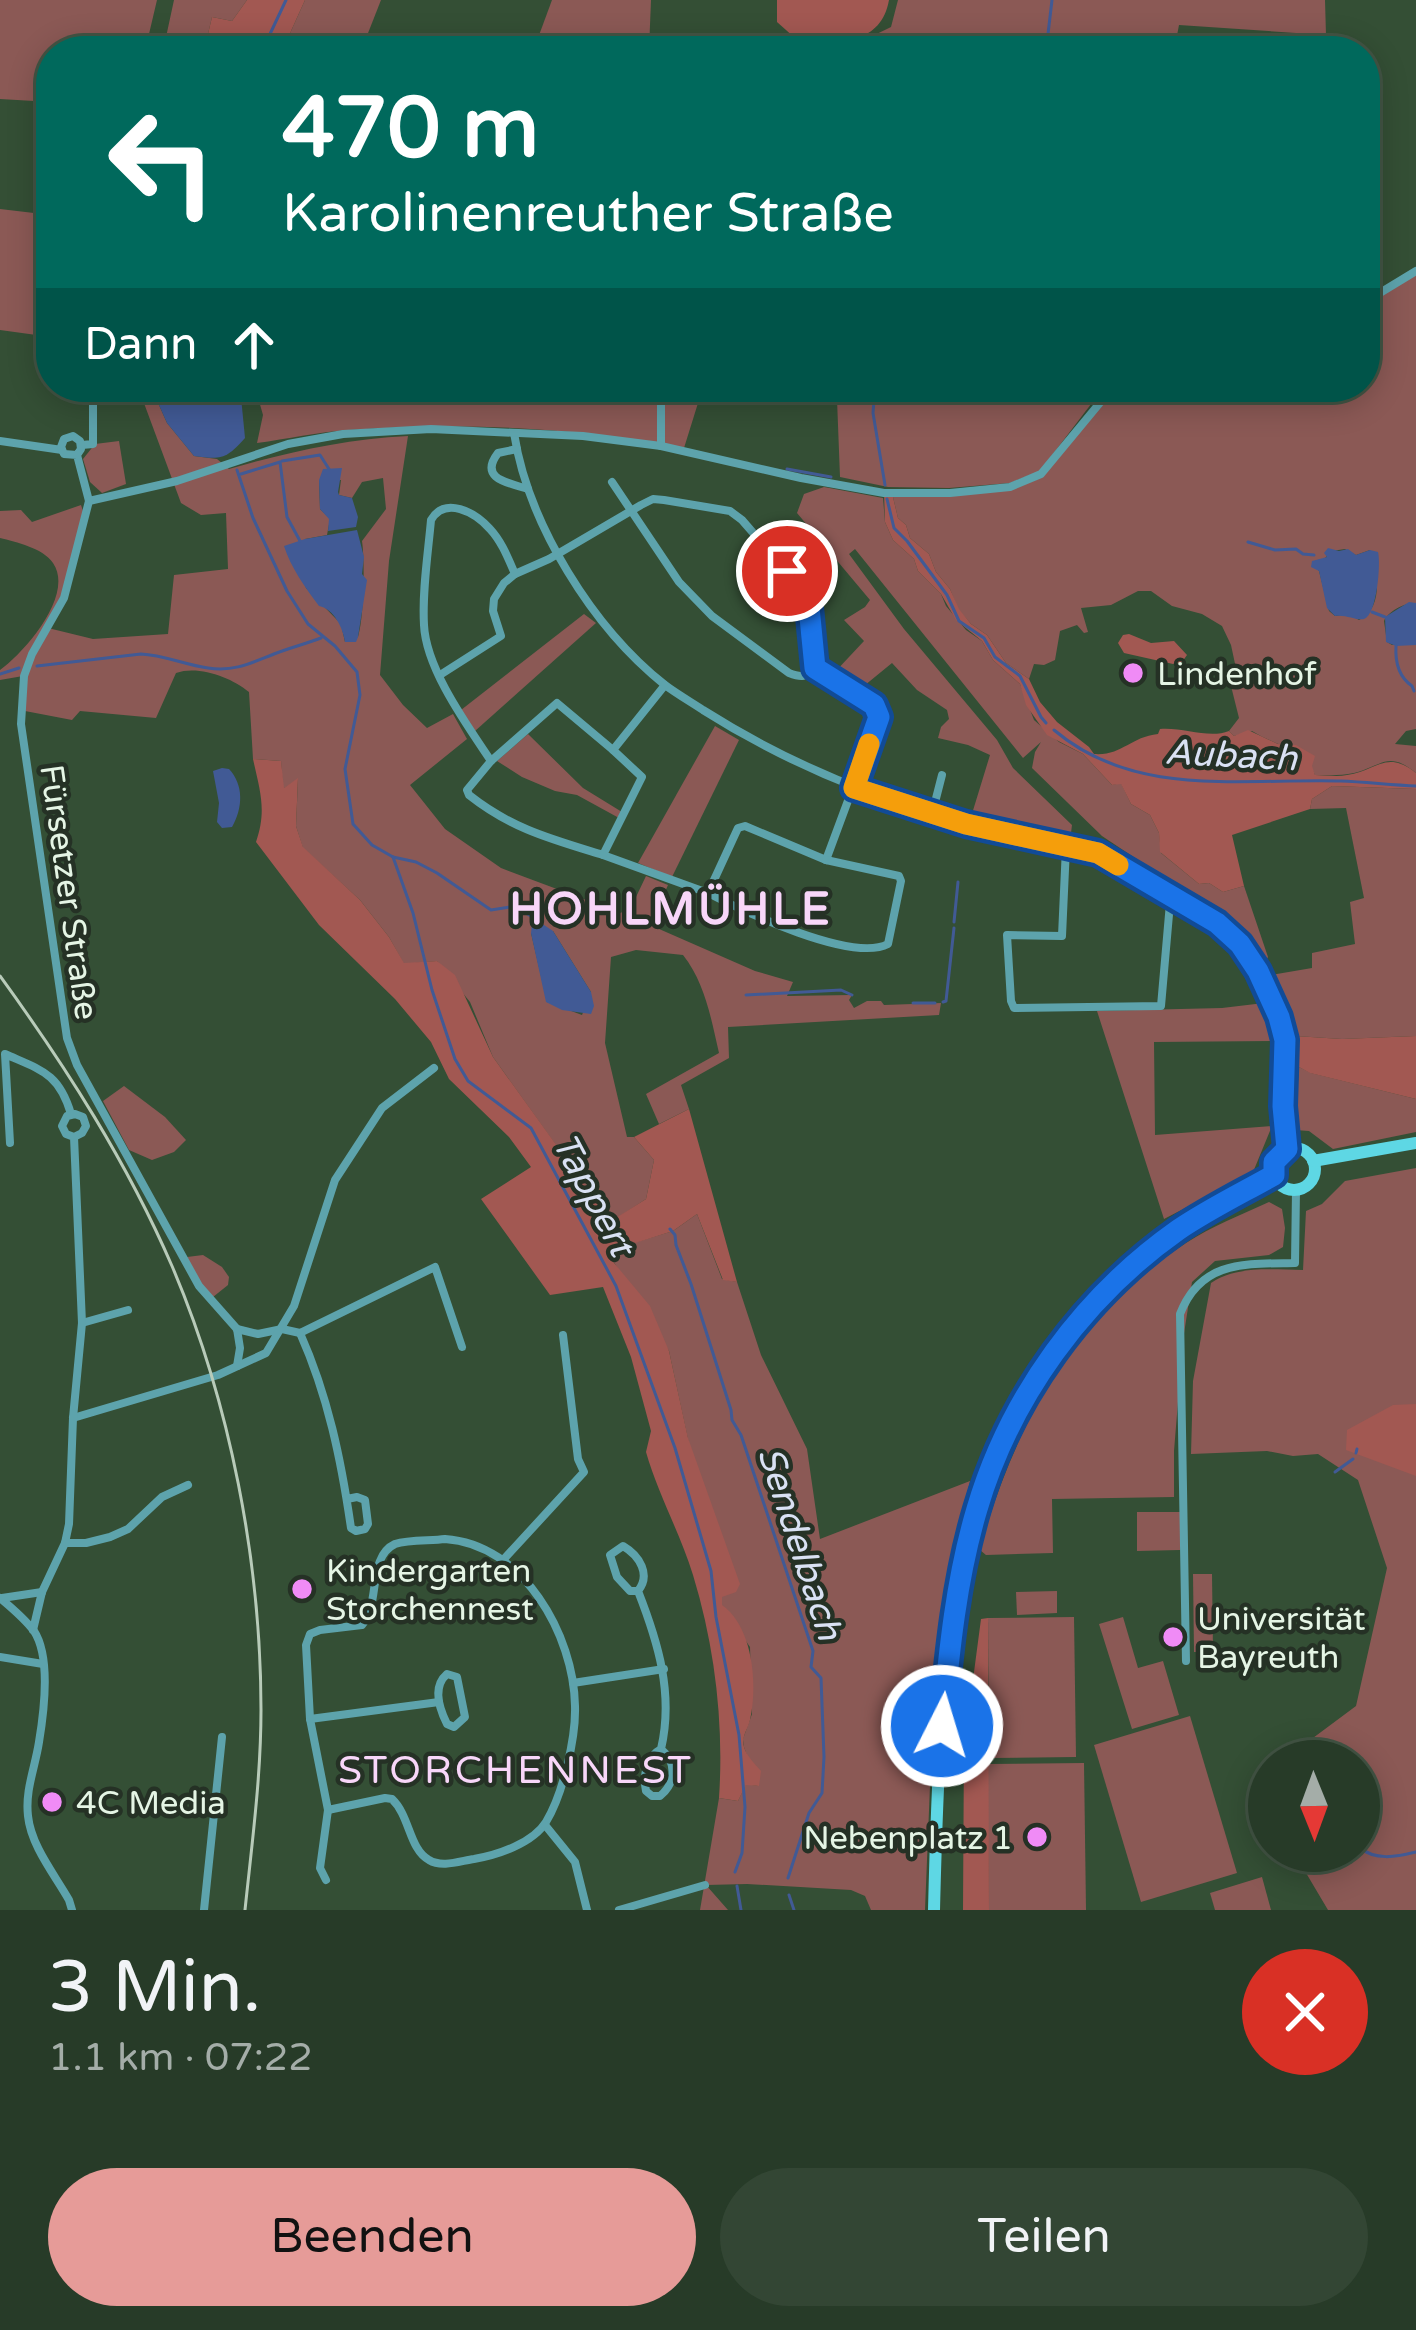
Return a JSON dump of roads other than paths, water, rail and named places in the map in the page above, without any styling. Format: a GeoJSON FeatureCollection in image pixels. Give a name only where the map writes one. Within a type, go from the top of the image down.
{"type":"FeatureCollection","features":[{"type":"Feature","properties":{"kind":"main road"},"geometry":{"type":"LineString","coordinates":[[1313,1161],[1416,1143]]}},
{"type":"Feature","properties":{"kind":"main road"},"geometry":{"type":"LineString","coordinates":[[1287,1149],[1305,1151],[1313,1161],[1312,1180],[1296,1190],[1280,1185],[1274,1175],[1274,1162],[1287,1149]]}},
{"type":"Feature","properties":{"kind":"main road"},"geometry":{"type":"LineString","coordinates":[[934,1910],[948,1660],[977,1508],[1000,1446],[1048,1360],[1123,1275],[1208,1210],[1274,1175]]}},
{"type":"Feature","properties":{"kind":"street"},"geometry":{"type":"LineString","coordinates":[[1380,293],[1416,271]]}},
{"type":"Feature","properties":{"kind":"street"},"geometry":{"type":"LineString","coordinates":[[82,445],[93,444],[93,402]]}},
{"type":"Feature","properties":{"kind":"street"},"geometry":{"type":"LineString","coordinates":[[661,446],[662,402]]}},
{"type":"Feature","properties":{"kind":"street"},"geometry":{"type":"LineString","coordinates":[[89,501],[177,481],[315,438],[431,429],[583,436],[661,446],[884,493],[950,493],[1010,487],[1041,474],[1101,402]]}},
{"type":"Feature","properties":{"kind":"street"},"geometry":{"type":"LineString","coordinates":[[514,433],[527,489],[558,554],[606,625],[665,685],[750,738],[854,788],[932,814],[1098,853],[1217,923],[1240,944],[1258,971],[1285,1040],[1287,1149]]}},
{"type":"Feature","properties":{"kind":"street"},"geometry":{"type":"LineString","coordinates":[[62,450],[64,439],[70,436],[82,445]]}},
{"type":"Feature","properties":{"kind":"street"},"geometry":{"type":"LineString","coordinates":[[0,441],[62,450],[69,456],[77,455],[82,445]]}},
{"type":"Feature","properties":{"kind":"street"},"geometry":{"type":"LineString","coordinates":[[517,449],[498,453],[492,469],[501,481],[527,489]]}},
{"type":"Feature","properties":{"kind":"street","name":"Fürsetzer Straße"},"geometry":{"type":"LineString","coordinates":[[77,455],[89,501],[64,598],[24,676],[20,724],[67,1038],[77,1065],[199,1286],[237,1329]]}},
{"type":"Feature","properties":{"kind":"street"},"geometry":{"type":"LineString","coordinates":[[440,675],[501,636],[494,599],[515,574],[558,554],[632,512],[653,500],[664,500],[730,512],[742,520],[808,597],[815,668],[808,676],[789,673],[712,616],[679,582],[632,512],[612,482]]}},
{"type":"Feature","properties":{"kind":"street"},"geometry":{"type":"LineString","coordinates":[[491,761],[459,713],[426,643],[423,623],[431,520],[436,511],[455,508],[478,518],[506,551],[515,574]]}},
{"type":"Feature","properties":{"kind":"street"},"geometry":{"type":"LineString","coordinates":[[815,668],[874,705],[879,717],[826,860]]}},
{"type":"Feature","properties":{"kind":"street"},"geometry":{"type":"LineString","coordinates":[[613,750],[665,685]]}},
{"type":"Feature","properties":{"kind":"street"},"geometry":{"type":"LineString","coordinates":[[603,855],[642,777],[557,703],[470,785],[469,794],[496,817],[707,893],[766,922],[842,944],[880,949],[888,944],[901,881],[899,876],[826,860],[745,826],[738,828],[707,893]]}},
{"type":"Feature","properties":{"kind":"street"},"geometry":{"type":"LineString","coordinates":[[932,814],[942,775]]}},
{"type":"Feature","properties":{"kind":"street"},"geometry":{"type":"LineString","coordinates":[[1066,847],[1062,936],[1007,935],[1014,1008],[1162,1006],[1174,896]]}},
{"type":"Feature","properties":{"kind":"street"},"geometry":{"type":"LineString","coordinates":[[10,1143],[5,1054],[49,1073],[59,1083],[71,1114]]}},
{"type":"Feature","properties":{"kind":"street"},"geometry":{"type":"LineString","coordinates":[[73,1418],[218,1375],[266,1352],[294,1306],[335,1180],[382,1108],[434,1068]]}},
{"type":"Feature","properties":{"kind":"street"},"geometry":{"type":"LineString","coordinates":[[71,1114],[82,1117],[86,1126],[74,1137],[62,1126],[71,1114]]}},
{"type":"Feature","properties":{"kind":"street"},"geometry":{"type":"LineString","coordinates":[[33,1630],[42,1592],[69,1524],[82,1323],[74,1137]]}},
{"type":"Feature","properties":{"kind":"street"},"geometry":{"type":"LineString","coordinates":[[1186,1661],[1180,1314],[1187,1295],[1214,1272],[1295,1263],[1296,1190]]}},
{"type":"Feature","properties":{"kind":"street"},"geometry":{"type":"LineString","coordinates":[[237,1366],[237,1329],[258,1334],[300,1333],[435,1267],[462,1347]]}},
{"type":"Feature","properties":{"kind":"street"},"geometry":{"type":"LineString","coordinates":[[82,1323],[128,1310]]}},
{"type":"Feature","properties":{"kind":"street"},"geometry":{"type":"LineString","coordinates":[[300,1333],[328,1402],[351,1528],[365,1529],[364,1500],[347,1499]]}},
{"type":"Feature","properties":{"kind":"street"},"geometry":{"type":"LineString","coordinates":[[504,1559],[584,1472],[578,1459],[563,1335]]}},
{"type":"Feature","properties":{"kind":"street"},"geometry":{"type":"LineString","coordinates":[[65,1543],[86,1543],[128,1529],[162,1497],[188,1485]]}},
{"type":"Feature","properties":{"kind":"street"},"geometry":{"type":"LineString","coordinates":[[326,1880],[320,1868],[328,1810],[310,1719],[306,1645],[310,1634],[362,1625],[370,1616],[378,1568],[397,1543],[453,1540],[479,1545],[504,1559],[525,1581],[559,1635],[573,1683],[575,1725],[544,1825],[512,1847],[482,1858],[442,1864],[427,1860],[416,1846],[409,1824],[392,1799],[328,1810]]}},
{"type":"Feature","properties":{"kind":"street"},"geometry":{"type":"LineString","coordinates":[[623,1546],[639,1562],[646,1580],[638,1591],[630,1592],[617,1577],[610,1555],[615,1549],[623,1546]]}},
{"type":"Feature","properties":{"kind":"street"},"geometry":{"type":"LineString","coordinates":[[638,1591],[664,1669],[666,1715],[661,1749]]}},
{"type":"Feature","properties":{"kind":"street"},"geometry":{"type":"LineString","coordinates":[[0,1598],[42,1592]]}},
{"type":"Feature","properties":{"kind":"street"},"geometry":{"type":"LineString","coordinates":[[0,1598],[33,1630],[41,1645],[45,1688],[27,1813],[30,1830],[71,1910]]}},
{"type":"Feature","properties":{"kind":"street"},"geometry":{"type":"LineString","coordinates":[[0,1658],[43,1664]]}},
{"type":"Feature","properties":{"kind":"street"},"geometry":{"type":"LineString","coordinates":[[573,1683],[664,1669]]}},
{"type":"Feature","properties":{"kind":"street"},"geometry":{"type":"LineString","coordinates":[[447,1674],[458,1677],[465,1717],[458,1726],[448,1724],[439,1702],[440,1680],[447,1674]]}},
{"type":"Feature","properties":{"kind":"street"},"geometry":{"type":"LineString","coordinates":[[310,1719],[439,1702]]}},
{"type":"Feature","properties":{"kind":"street"},"geometry":{"type":"LineString","coordinates":[[204,1910],[222,1737]]}},
{"type":"Feature","properties":{"kind":"street"},"geometry":{"type":"LineString","coordinates":[[661,1749],[669,1756],[673,1772],[668,1790],[652,1796],[646,1791],[645,1776],[650,1759],[661,1749]]}},
{"type":"Feature","properties":{"kind":"street"},"geometry":{"type":"LineString","coordinates":[[544,1825],[575,1862],[587,1910]]}},
{"type":"Feature","properties":{"kind":"street"},"geometry":{"type":"LineString","coordinates":[[619,1910],[705,1885]]}},
{"type":"Feature","properties":{"kind":"water"},"geometry":{"type":"Polygon","coordinates":[[[158,402],[241,402],[245,438],[223,456],[194,456],[167,423],[158,402]]]}},
{"type":"Feature","properties":{"kind":"water"},"geometry":{"type":"Polygon","coordinates":[[[342,468],[338,492],[352,498],[356,527],[328,531],[329,519],[320,509],[319,480],[323,469],[342,468]]]}},
{"type":"Feature","properties":{"kind":"water"},"geometry":{"type":"Polygon","coordinates":[[[357,530],[364,557],[362,574],[367,580],[358,637],[356,642],[345,642],[337,620],[319,606],[284,546],[357,530]]]}},
{"type":"Feature","properties":{"kind":"water"},"geometry":{"type":"Polygon","coordinates":[[[1328,548],[1348,549],[1356,555],[1378,552],[1375,599],[1364,619],[1335,616],[1327,608],[1319,571],[1311,567],[1312,561],[1327,557],[1328,548]]]}},
{"type":"Feature","properties":{"kind":"water"},"geometry":{"type":"Polygon","coordinates":[[[1409,602],[1416,603],[1416,645],[1386,642],[1385,617],[1409,602]]]}},
{"type":"Feature","properties":{"kind":"water"},"geometry":{"type":"Polygon","coordinates":[[[222,768],[234,775],[240,797],[232,827],[222,828],[217,822],[213,771],[222,768]]]}},
{"type":"Feature","properties":{"kind":"water"},"geometry":{"type":"Polygon","coordinates":[[[538,921],[553,931],[591,992],[591,1014],[562,1010],[546,1002],[531,933],[538,921]]]}},
{"type":"Feature","properties":{"kind":"waterway","name":"Tappert"},"geometry":{"type":"LineString","coordinates":[[269,36],[286,0]]}},
{"type":"Feature","properties":{"kind":"waterway","name":"Aubach"},"geometry":{"type":"LineString","coordinates":[[1048,36],[1052,0]]}},
{"type":"Feature","properties":{"kind":"waterway","name":"Aubach"},"geometry":{"type":"LineString","coordinates":[[874,402],[885,485]]}},
{"type":"Feature","properties":{"kind":"waterway"},"geometry":{"type":"LineString","coordinates":[[282,461],[320,455],[329,469]]}},
{"type":"Feature","properties":{"kind":"waterway","name":"Tappert"},"geometry":{"type":"LineString","coordinates":[[241,474],[280,462],[287,517],[300,541]]}},
{"type":"Feature","properties":{"kind":"waterway"},"geometry":{"type":"LineString","coordinates":[[787,469],[831,477]]}},
{"type":"Feature","properties":{"kind":"waterway","name":"Tappert"},"geometry":{"type":"LineString","coordinates":[[237,470],[287,591],[308,624],[357,672],[360,695],[345,769],[353,824],[372,845],[437,873],[491,910],[516,906],[538,921]]}},
{"type":"Feature","properties":{"kind":"waterway","name":"Aubach"},"geometry":{"type":"LineString","coordinates":[[887,499],[894,528],[947,595],[959,621],[984,638],[995,657],[1020,676],[1046,723]]}},
{"type":"Feature","properties":{"kind":"waterway"},"geometry":{"type":"LineString","coordinates":[[1248,542],[1314,555]]}},
{"type":"Feature","properties":{"kind":"waterway"},"geometry":{"type":"LineString","coordinates":[[1372,612],[1385,617]]}},
{"type":"Feature","properties":{"kind":"waterway"},"geometry":{"type":"LineString","coordinates":[[37,666],[141,654],[226,669],[321,638]]}},
{"type":"Feature","properties":{"kind":"waterway"},"geometry":{"type":"LineString","coordinates":[[1396,646],[1399,669],[1414,691]]}},
{"type":"Feature","properties":{"kind":"waterway"},"geometry":{"type":"LineString","coordinates":[[0,674],[19,668]]}},
{"type":"Feature","properties":{"kind":"waterway","name":"Aubach"},"geometry":{"type":"LineString","coordinates":[[1054,730],[1086,752],[1155,776],[1416,786]]}},
{"type":"Feature","properties":{"kind":"waterway","name":"Tappert"},"geometry":{"type":"LineString","coordinates":[[393,857],[455,1059],[468,1081],[531,1128],[616,1286],[675,1448],[711,1571],[739,1735],[745,1807],[742,1853],[735,1872]]}},
{"type":"Feature","properties":{"kind":"waterway"},"geometry":{"type":"LineString","coordinates":[[954,922],[958,882]]}},
{"type":"Feature","properties":{"kind":"waterway"},"geometry":{"type":"LineString","coordinates":[[943,1002],[954,928]]}},
{"type":"Feature","properties":{"kind":"waterway"},"geometry":{"type":"LineString","coordinates":[[746,995],[841,990],[852,995]]}},
{"type":"Feature","properties":{"kind":"waterway"},"geometry":{"type":"LineString","coordinates":[[913,1003],[935,1003]]}},
{"type":"Feature","properties":{"kind":"waterway","name":"Sendelbach"},"geometry":{"type":"LineString","coordinates":[[670,1229],[813,1651],[811,1667],[821,1678],[822,1793],[809,1813],[788,1878]]}},
{"type":"Feature","properties":{"kind":"waterway"},"geometry":{"type":"LineString","coordinates":[[1356,1453],[1357,1449]]}},
{"type":"Feature","properties":{"kind":"waterway"},"geometry":{"type":"LineString","coordinates":[[1335,1472],[1353,1459]]}},
{"type":"Feature","properties":{"kind":"waterway"},"geometry":{"type":"LineString","coordinates":[[1380,1856],[1416,1852]]}},
{"type":"Feature","properties":{"kind":"waterway","name":"Tappert"},"geometry":{"type":"LineString","coordinates":[[737,1886],[741,1910]]}},
{"type":"Feature","properties":{"kind":"waterway","name":"Sendelbach"},"geometry":{"type":"LineString","coordinates":[[789,1895],[794,1910]]}},
{"type":"Feature","properties":{"kind":"railway"},"geometry":{"type":"LineString","coordinates":[[0,976],[94,1116],[154,1227],[192,1318],[226,1427],[248,1540],[260,1654],[259,1760],[245,1910]]}},
{"type":"Feature","properties":{"kind":"place","name":"Lindenhof"},"geometry":{"type":"Point","coordinates":[1133,673]}},
{"type":"Feature","properties":{"kind":"place","name":"Kindergarten Storchennest"},"geometry":{"type":"Point","coordinates":[302,1589]}},
{"type":"Feature","properties":{"kind":"place","name":"Universität Bayreuth"},"geometry":{"type":"Point","coordinates":[1173,1637]}},
{"type":"Feature","properties":{"kind":"place","name":"4C Media"},"geometry":{"type":"Point","coordinates":[52,1802]}},
{"type":"Feature","properties":{"kind":"place","name":"Nebenplatz 1"},"geometry":{"type":"Point","coordinates":[1037,1837]}},
{"type":"Feature","properties":{"kind":"district","name":"HOHLMÜHLE"},"geometry":{"type":"Point","coordinates":[671,908]}},
{"type":"Feature","properties":{"kind":"district","name":"STORCHENNEST"},"geometry":{"type":"Point","coordinates":[516,1769]}}]}
